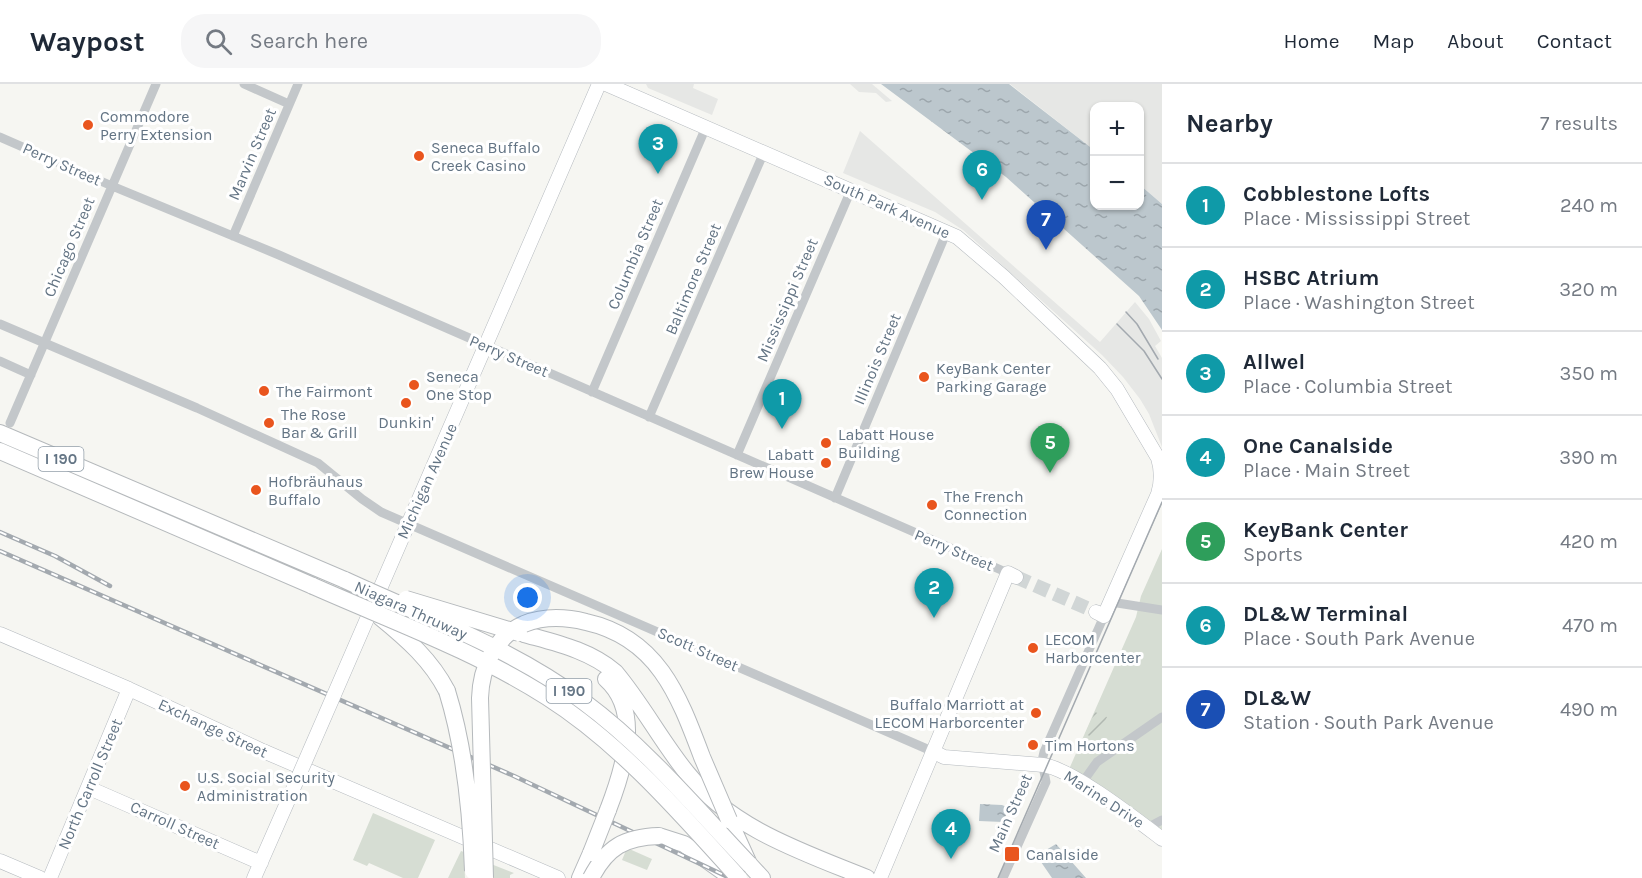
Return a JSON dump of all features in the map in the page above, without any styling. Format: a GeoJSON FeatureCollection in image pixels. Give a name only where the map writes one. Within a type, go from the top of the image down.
{"type":"FeatureCollection","features":[{"type":"Feature","properties":{"kind":"highway","name":"Niagara Thruway"},"geometry":{"type":"LineString","coordinates":[[5,428],[501,651],[583,701],[619,730],[650,759],[744,871]]}},
{"type":"Feature","properties":{"kind":"highway","name":"Niagara Thruway"},"geometry":{"type":"LineString","coordinates":[[0,451],[377,614],[510,675],[549,698],[580,721],[641,774],[744,871],[762,878]]}},
{"type":"Feature","properties":{"kind":"highway"},"geometry":{"type":"LineString","coordinates":[[345,580],[582,652],[606,664],[625,684],[688,774],[726,810],[758,831],[788,846],[867,878]]}},
{"type":"Feature","properties":{"kind":"highway"},"geometry":{"type":"LineString","coordinates":[[377,614],[419,650],[440,678],[447,692],[454,714],[468,798],[477,876]]}},
{"type":"Feature","properties":{"kind":"highway"},"geometry":{"type":"LineString","coordinates":[[477,876],[482,674],[489,656],[499,643],[514,630],[538,620],[555,618],[597,624],[626,638],[641,649],[664,674],[686,715],[744,871]]}},
{"type":"Feature","properties":{"kind":"highway"},"geometry":{"type":"LineString","coordinates":[[524,634],[565,652],[598,672],[611,683],[623,704],[627,724],[622,771],[580,878]]}},
{"type":"Feature","properties":{"kind":"highway"},"geometry":{"type":"LineString","coordinates":[[591,878],[612,849],[625,841],[659,836],[684,844],[732,878]]}},
{"type":"Feature","properties":{"kind":"street","name":"Chicago Street"},"geometry":{"type":"LineString","coordinates":[[5,428],[45,344],[156,84]]}},
{"type":"Feature","properties":{"kind":"street"},"geometry":{"type":"LineString","coordinates":[[244,84],[289,104]]}},
{"type":"Feature","properties":{"kind":"street","name":"Marvin Street"},"geometry":{"type":"LineString","coordinates":[[233,236],[298,84]]}},
{"type":"Feature","properties":{"kind":"street","name":"Michigan Avenue"},"geometry":{"type":"LineString","coordinates":[[258,874],[390,563],[446,440],[599,84]]}},
{"type":"Feature","properties":{"kind":"street","name":"South Park Avenue"},"geometry":{"type":"LineString","coordinates":[[606,84],[947,231],[1004,277],[1100,368],[1117,389],[1158,458],[1161,469],[1160,487],[1111,602]]}},
{"type":"Feature","properties":{"kind":"street","name":"Columbia Street"},"geometry":{"type":"LineString","coordinates":[[592,392],[706,127]]}},
{"type":"Feature","properties":{"kind":"street","name":"Perry Street"},"geometry":{"type":"LineString","coordinates":[[0,137],[1012,575]]}},
{"type":"Feature","properties":{"kind":"street","name":"Baltimore Street"},"geometry":{"type":"LineString","coordinates":[[649,417],[764,152]]}},
{"type":"Feature","properties":{"kind":"street","name":"Mississippi Street"},"geometry":{"type":"LineString","coordinates":[[737,455],[851,190]]}},
{"type":"Feature","properties":{"kind":"street","name":"Illinois Street"},"geometry":{"type":"LineString","coordinates":[[835,498],[947,231]]}},
{"type":"Feature","properties":{"kind":"street"},"geometry":{"type":"LineString","coordinates":[[0,324],[45,344]]}},
{"type":"Feature","properties":{"kind":"street","name":"Scott Street"},"geometry":{"type":"LineString","coordinates":[[45,344],[197,408],[318,463],[381,512],[944,757],[1043,767]]}},
{"type":"Feature","properties":{"kind":"street"},"geometry":{"type":"LineString","coordinates":[[0,362],[31,375]]}},
{"type":"Feature","properties":{"kind":"street"},"geometry":{"type":"LineString","coordinates":[[880,878],[940,734],[1012,575]]}},
{"type":"Feature","properties":{"kind":"street"},"geometry":{"type":"LineString","coordinates":[[1043,767],[1044,752],[1100,614],[1111,602],[1162,610]]}},
{"type":"Feature","properties":{"kind":"street","name":"Exchange Street"},"geometry":{"type":"LineString","coordinates":[[0,634],[129,689],[263,751],[558,878]]}},
{"type":"Feature","properties":{"kind":"street","name":"North Carroll Street"},"geometry":{"type":"LineString","coordinates":[[50,878],[129,689]]}},
{"type":"Feature","properties":{"kind":"street"},"geometry":{"type":"LineString","coordinates":[[1082,783],[1097,762],[1162,717]]}},
{"type":"Feature","properties":{"kind":"street","name":"Marine Drive"},"geometry":{"type":"LineString","coordinates":[[1043,767],[1058,769],[1082,783],[1162,839]]}},
{"type":"Feature","properties":{"kind":"street","name":"Main Street"},"geometry":{"type":"LineString","coordinates":[[998,878],[1044,775],[1043,767]]}},
{"type":"Feature","properties":{"kind":"street","name":"Main Street"},"geometry":{"type":"LineString","coordinates":[[1003,878],[1045,783],[1046,776],[1043,767]]}},
{"type":"Feature","properties":{"kind":"street","name":"Carroll Street"},"geometry":{"type":"LineString","coordinates":[[88,788],[258,874]]}},
{"type":"Feature","properties":{"kind":"street"},"geometry":{"type":"LineString","coordinates":[[1147,828],[1162,820]]}},
{"type":"Feature","properties":{"kind":"street"},"geometry":{"type":"LineString","coordinates":[[0,861],[40,878]]}},
{"type":"Feature","properties":{"kind":"shaded area"},"geometry":{"type":"Polygon","coordinates":[[[646,84],[694,84],[693,88],[718,99],[712,115],[648,88],[646,84]]]}},
{"type":"Feature","properties":{"kind":"shaded area"},"geometry":{"type":"Polygon","coordinates":[[[850,84],[872,84],[892,101],[886,102],[876,93],[859,92],[850,84]]]}},
{"type":"Feature","properties":{"kind":"shaded area"},"geometry":{"type":"Polygon","coordinates":[[[1010,84],[1162,84],[1162,204],[1144,188],[1144,102],[1090,102],[1090,147],[1010,84]]]}},
{"type":"Feature","properties":{"kind":"shaded area"},"geometry":{"type":"Polygon","coordinates":[[[860,131],[1100,342],[1135,302],[1149,319],[1161,341],[1155,346],[1162,358],[1162,447],[1149,414],[1123,377],[1102,355],[963,230],[935,212],[843,173],[860,131]]]}},
{"type":"Feature","properties":{"kind":"shaded area"},"geometry":{"type":"Polygon","coordinates":[[[1162,549],[1162,831],[1070,767],[1136,617],[1141,596],[1162,549]]]}},
{"type":"Feature","properties":{"kind":"shaded area"},"geometry":{"type":"Polygon","coordinates":[[[1095,712],[1107,717],[1097,739],[1085,734],[1095,712]]]}},
{"type":"Feature","properties":{"kind":"shaded area"},"geometry":{"type":"Polygon","coordinates":[[[373,813],[435,840],[418,878],[403,878],[369,863],[367,866],[353,860],[373,813]]]}},
{"type":"Feature","properties":{"kind":"shaded area"},"geometry":{"type":"Polygon","coordinates":[[[627,848],[652,859],[647,870],[622,860],[627,848]]]}},
{"type":"Feature","properties":{"kind":"shaded area"},"geometry":{"type":"Polygon","coordinates":[[[461,851],[464,852],[465,878],[448,878],[461,851]]]}},
{"type":"Feature","properties":{"kind":"shaded area"},"geometry":{"type":"Polygon","coordinates":[[[491,864],[514,873],[510,875],[510,878],[491,878],[491,864]]]}},
{"type":"Feature","properties":{"kind":"water"},"geometry":{"type":"Polygon","coordinates":[[[881,84],[1009,84],[1090,147],[1090,210],[1144,210],[1144,188],[1162,204],[1162,330],[1139,296],[1006,177],[881,84]]]}},
{"type":"Feature","properties":{"kind":"water"},"geometry":{"type":"Polygon","coordinates":[[[980,804],[1002,805],[1009,808],[1003,822],[979,821],[980,804]]]}},
{"type":"Feature","properties":{"kind":"water"},"geometry":{"type":"Polygon","coordinates":[[[1056,844],[1086,878],[1052,878],[1041,862],[1043,860],[1040,856],[1056,844]]]}},
{"type":"Feature","properties":{"kind":"tunnel"},"geometry":{"type":"LineString","coordinates":[[1016,577],[1096,612]]}},
{"type":"Feature","properties":{"kind":"tram line"},"geometry":{"type":"LineString","coordinates":[[1126,312],[1137,324],[1158,359]]}},
{"type":"Feature","properties":{"kind":"tram line"},"geometry":{"type":"LineString","coordinates":[[1117,324],[1144,351],[1162,379]]}},
{"type":"Feature","properties":{"kind":"tram line"},"geometry":{"type":"LineString","coordinates":[[998,878],[1162,502]]}},
{"type":"Feature","properties":{"kind":"railway"},"geometry":{"type":"LineString","coordinates":[[0,532],[55,556],[110,586]]}},
{"type":"Feature","properties":{"kind":"railway"},"geometry":{"type":"LineString","coordinates":[[0,551],[514,776],[730,878]]}},
{"type":"Feature","properties":{"kind":"place","name":"Commodore Perry Extension"},"geometry":{"type":"Point","coordinates":[88,125]}},
{"type":"Feature","properties":{"kind":"place","name":"Seneca Buffalo Creek Casino"},"geometry":{"type":"Point","coordinates":[419,156]}},
{"type":"Feature","properties":{"kind":"place","name":"Allwel"},"geometry":{"type":"Point","coordinates":[658,174]}},
{"type":"Feature","properties":{"kind":"place","name":"DL&W Terminal"},"geometry":{"type":"Point","coordinates":[982,200]}},
{"type":"Feature","properties":{"kind":"place","name":"DL&W"},"geometry":{"type":"Point","coordinates":[1046,250]}},
{"type":"Feature","properties":{"kind":"place","name":"KeyBank Center Parking Garage"},"geometry":{"type":"Point","coordinates":[924,377]}},
{"type":"Feature","properties":{"kind":"place","name":"Seneca One Stop"},"geometry":{"type":"Point","coordinates":[414,385]}},
{"type":"Feature","properties":{"kind":"place","name":"The Fairmont"},"geometry":{"type":"Point","coordinates":[264,391]}},
{"type":"Feature","properties":{"kind":"place","name":"Dunkin'"},"geometry":{"type":"Point","coordinates":[406,403]}},
{"type":"Feature","properties":{"kind":"place","name":"The Rose Bar & Grill"},"geometry":{"type":"Point","coordinates":[269,423]}},
{"type":"Feature","properties":{"kind":"place","name":"Cobblestone Lofts"},"geometry":{"type":"Point","coordinates":[782,429]}},
{"type":"Feature","properties":{"kind":"place","name":"Labatt House Building"},"geometry":{"type":"Point","coordinates":[826,443]}},
{"type":"Feature","properties":{"kind":"place","name":"Labatt Brew House"},"geometry":{"type":"Point","coordinates":[826,463]}},
{"type":"Feature","properties":{"kind":"place","name":"KeyBank Center"},"geometry":{"type":"Point","coordinates":[1050,473]}},
{"type":"Feature","properties":{"kind":"place","name":"Hofbräuhaus Buffalo"},"geometry":{"type":"Point","coordinates":[256,490]}},
{"type":"Feature","properties":{"kind":"place","name":"The French Connection"},"geometry":{"type":"Point","coordinates":[932,505]}},
{"type":"Feature","properties":{"kind":"place","name":"HSBC Atrium"},"geometry":{"type":"Point","coordinates":[934,618]}},
{"type":"Feature","properties":{"kind":"place","name":"LECOM Harborcenter"},"geometry":{"type":"Point","coordinates":[1033,648]}},
{"type":"Feature","properties":{"kind":"place","name":"Buffalo Marriott at LECOM Harborcenter"},"geometry":{"type":"Point","coordinates":[1036,713]}},
{"type":"Feature","properties":{"kind":"place","name":"Tim Hortons"},"geometry":{"type":"Point","coordinates":[1033,745]}},
{"type":"Feature","properties":{"kind":"place","name":"U.S. Social Security Administration"},"geometry":{"type":"Point","coordinates":[185,786]}},
{"type":"Feature","properties":{"kind":"place","name":"Canalside"},"geometry":{"type":"Point","coordinates":[1012,854]}},
{"type":"Feature","properties":{"kind":"place","name":"One Canalside"},"geometry":{"type":"Point","coordinates":[951,859]}}]}
